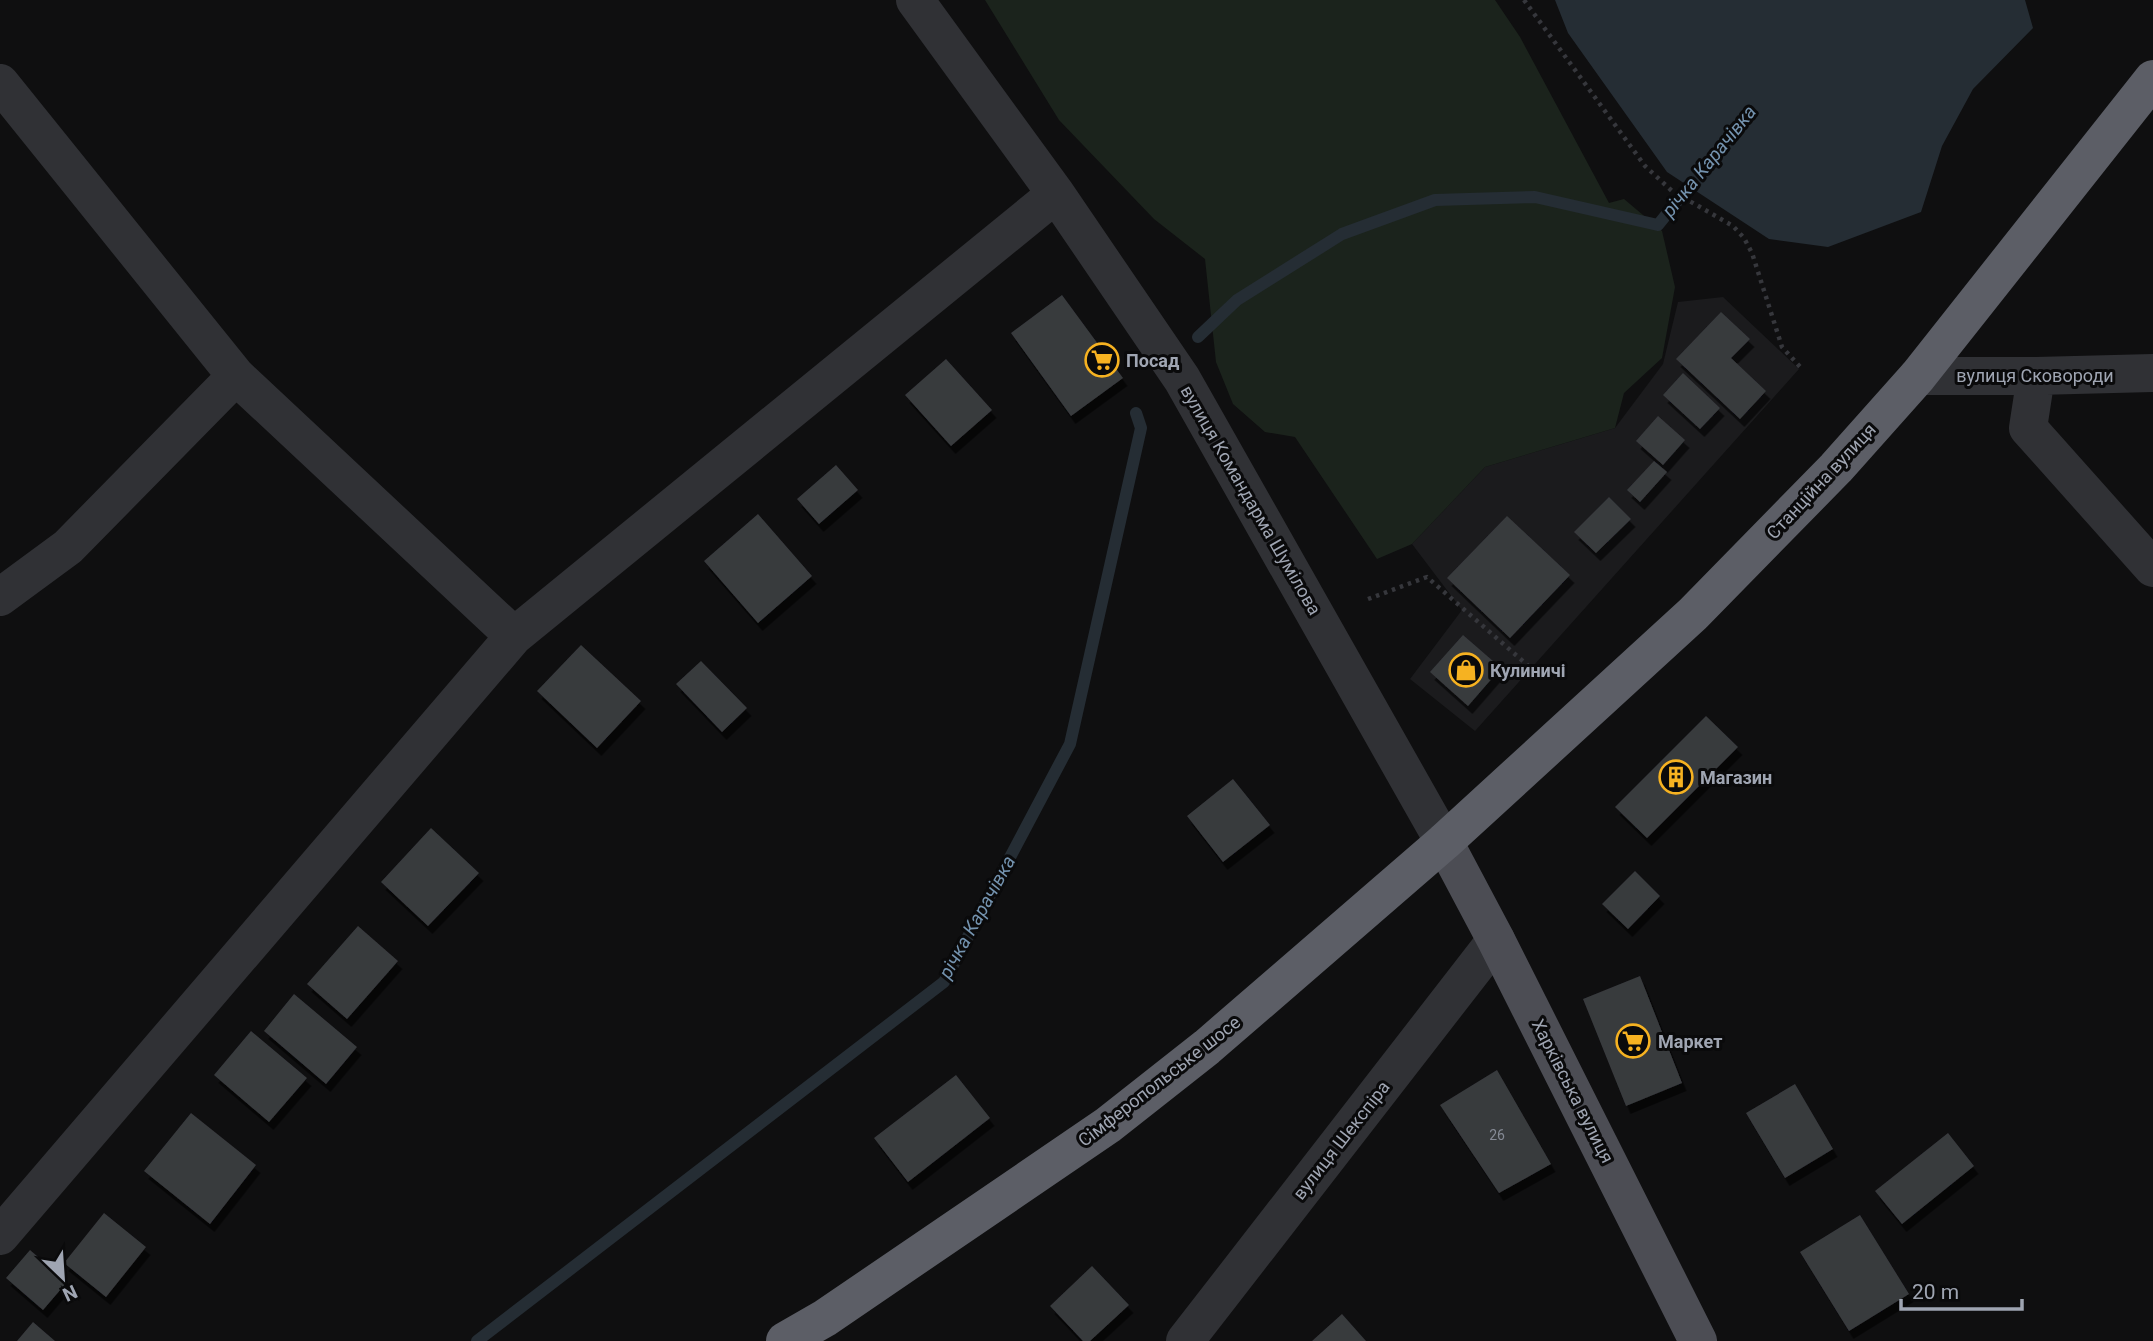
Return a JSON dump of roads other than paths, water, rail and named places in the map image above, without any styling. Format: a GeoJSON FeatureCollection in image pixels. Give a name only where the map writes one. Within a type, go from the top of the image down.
{"type":"FeatureCollection","features":[{"type":"Feature","properties":{"kind":"highway","name":"Станційна вулиця"},"geometry":{"type":"LineString","coordinates":[[1444,842],[1693,614],[1836,468],[1918,376],[2153,79]]}},
{"type":"Feature","properties":{"kind":"highway","name":"Сімферопольське шосе"},"geometry":{"type":"LineString","coordinates":[[785,1341],[825,1318],[1108,1125],[1207,1047],[1444,842]]}},
{"type":"Feature","properties":{"kind":"main road","name":"Харківська вулиця"},"geometry":{"type":"LineString","coordinates":[[1444,842],[1698,1341]]}},
{"type":"Feature","properties":{"kind":"street","name":"вулиця Командарма Шумілова"},"geometry":{"type":"LineString","coordinates":[[915,0],[1056,194],[1182,379],[1444,842]]}},
{"type":"Feature","properties":{"kind":"street"},"geometry":{"type":"LineString","coordinates":[[0,83],[236,376],[514,636]]}},
{"type":"Feature","properties":{"kind":"street"},"geometry":{"type":"LineString","coordinates":[[0,1236],[514,636],[1056,194]]}},
{"type":"Feature","properties":{"kind":"street","name":"вулиця Сковороди"},"geometry":{"type":"LineString","coordinates":[[1918,376],[2153,373]]}},
{"type":"Feature","properties":{"kind":"street"},"geometry":{"type":"LineString","coordinates":[[0,597],[68,547],[236,376]]}},
{"type":"Feature","properties":{"kind":"street"},"geometry":{"type":"LineString","coordinates":[[2036,376],[2028,428],[2153,568]]}},
{"type":"Feature","properties":{"kind":"street","name":"вулиця Шекспіра"},"geometry":{"type":"LineString","coordinates":[[1185,1341],[1496,940]]}},
{"type":"Feature","properties":{"kind":"water"},"geometry":{"type":"Polygon","coordinates":[[[1555,0],[2025,0],[2033,28],[1973,89],[1942,146],[1921,212],[1828,247],[1769,239],[1667,172],[1568,33],[1555,0]]]}},
{"type":"Feature","properties":{"kind":"waterway","name":"річка Карачівка"},"geometry":{"type":"LineString","coordinates":[[1198,337],[1237,300],[1342,234],[1435,200],[1535,197],[1658,225],[1699,174]]}},
{"type":"Feature","properties":{"kind":"waterway","name":"річка Карачівка"},"geometry":{"type":"LineString","coordinates":[[477,1341],[944,982],[1070,744],[1141,428],[1136,413]]}},
{"type":"Feature","properties":{"kind":"place","name":"Посад"},"geometry":{"type":"Point","coordinates":[1102,360]}},
{"type":"Feature","properties":{"kind":"place","name":"Кулиничі"},"geometry":{"type":"Point","coordinates":[1466,670]}},
{"type":"Feature","properties":{"kind":"place","name":"Магазин"},"geometry":{"type":"Point","coordinates":[1676,777]}},
{"type":"Feature","properties":{"kind":"place","name":"Маркет"},"geometry":{"type":"Point","coordinates":[1633,1041]}}]}
